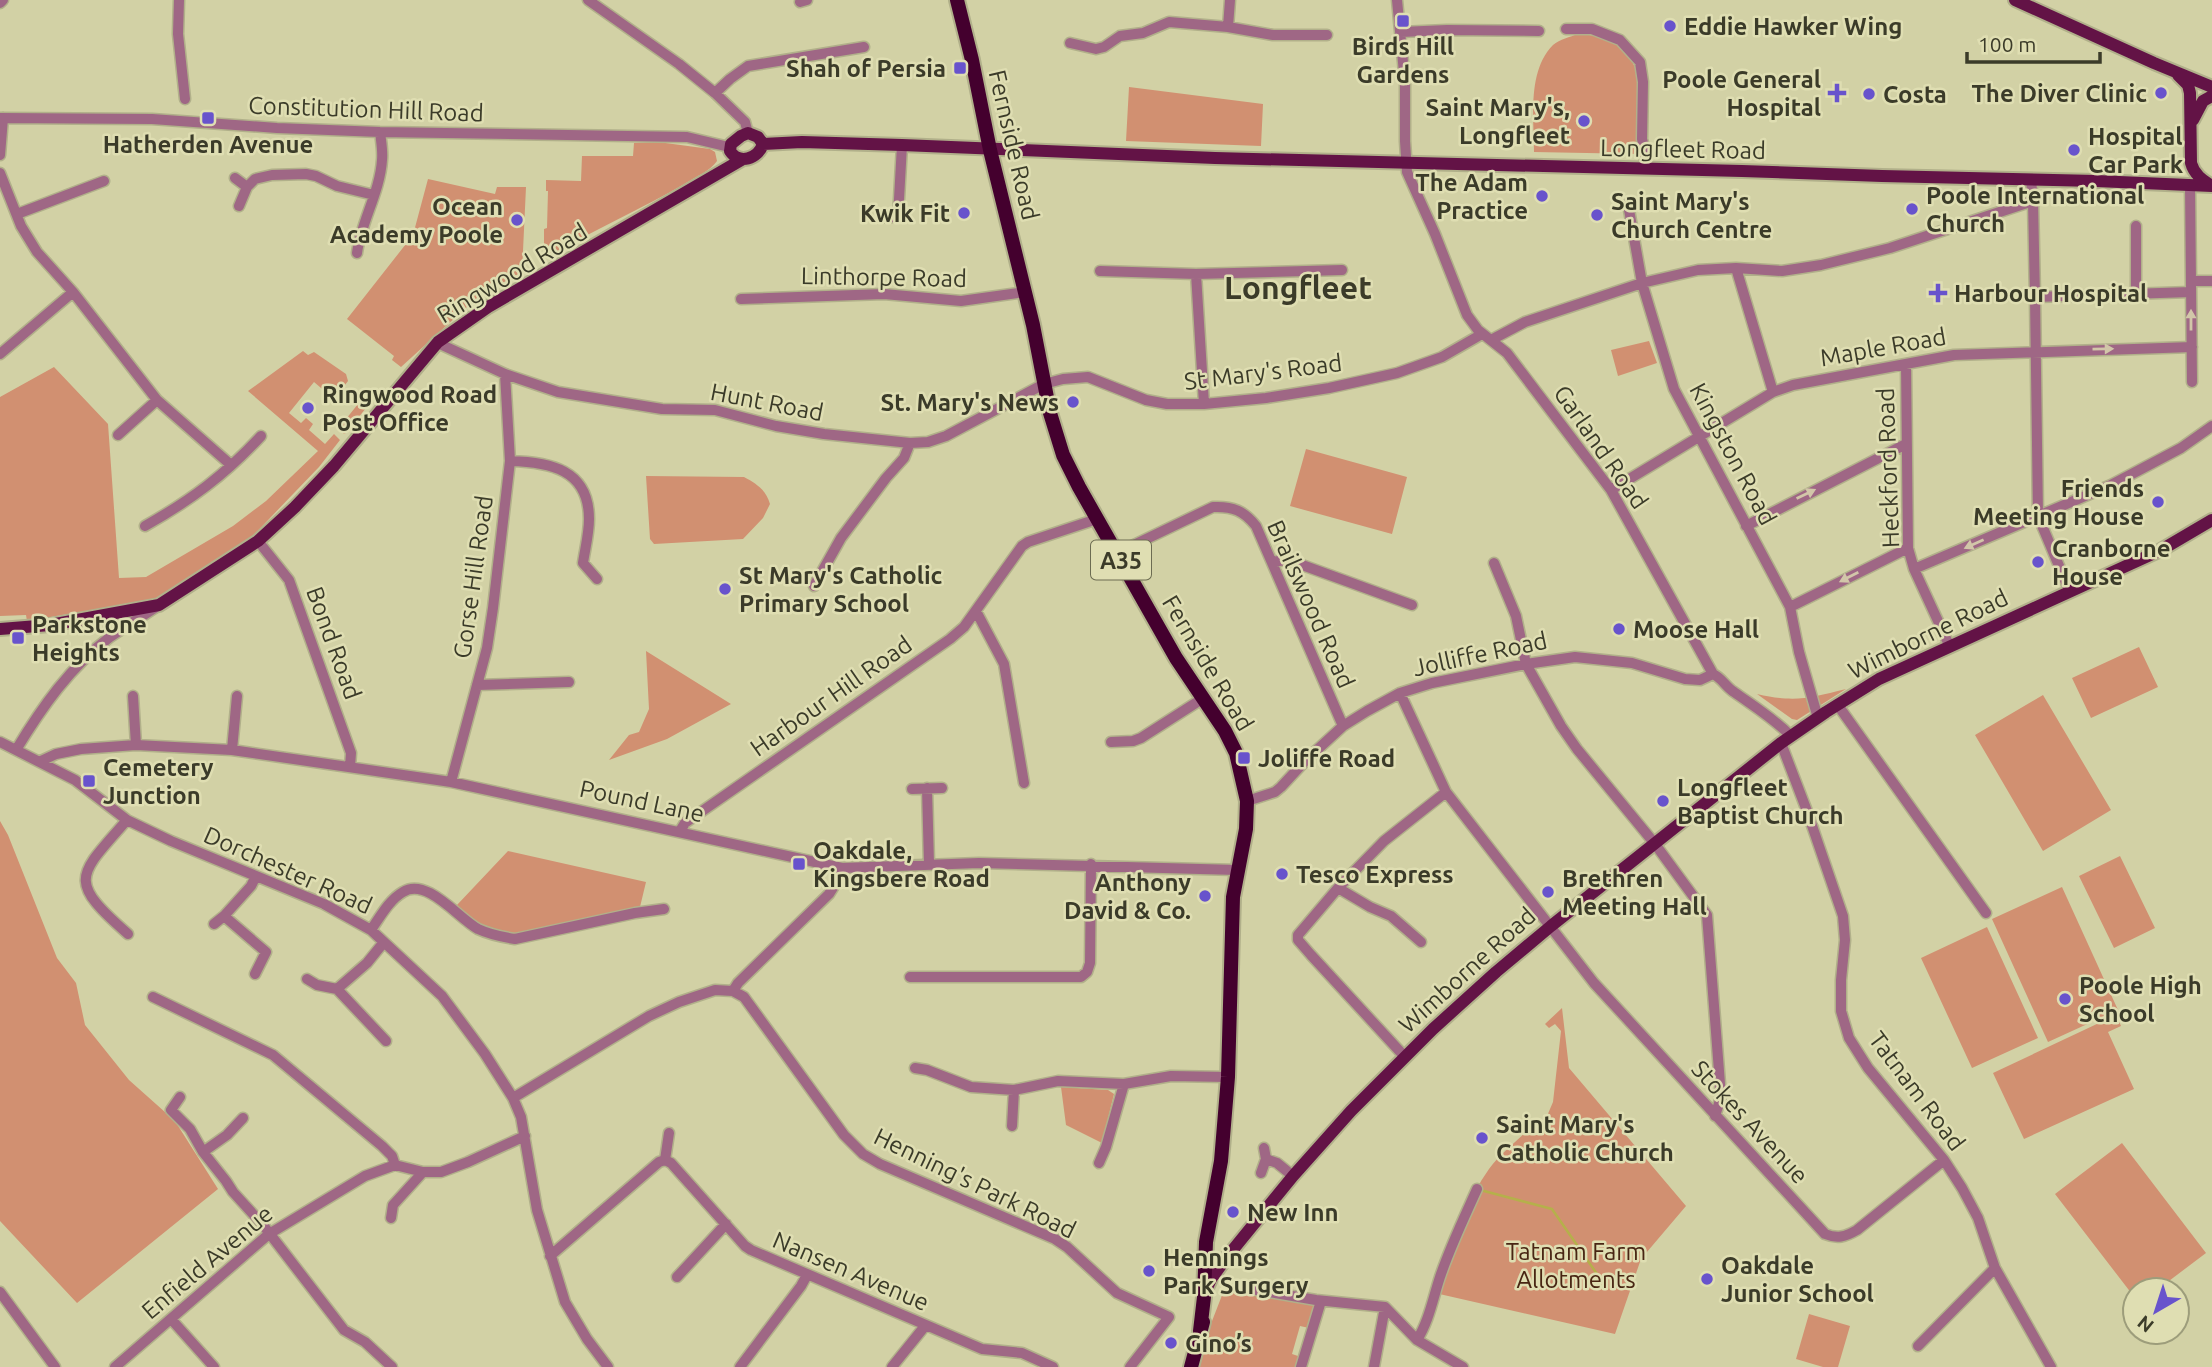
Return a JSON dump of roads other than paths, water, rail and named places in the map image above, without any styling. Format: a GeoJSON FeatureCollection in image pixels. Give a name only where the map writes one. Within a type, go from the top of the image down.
{"type":"FeatureCollection","features":[{"type":"Feature","properties":{"kind":"highway","name":"Fernside Road"},"geometry":{"type":"LineString","coordinates":[[957,0],[1025,292],[1050,413],[1063,455],[1176,658],[1225,731],[1236,753],[1247,801],[1246,830],[1237,870],[1231,925],[1228,1077],[1221,1161],[1205,1253],[1207,1289]]}},
{"type":"Feature","properties":{"kind":"highway","name":"Wimborne Road"},"geometry":{"type":"LineString","coordinates":[[1191,1367],[1207,1289]]}},
{"type":"Feature","properties":{"kind":"main road"},"geometry":{"type":"LineString","coordinates":[[2015,0],[2212,87]]}},
{"type":"Feature","properties":{"kind":"main road"},"geometry":{"type":"LineString","coordinates":[[2172,71],[2188,85],[2191,102],[2191,163],[2197,175],[2212,186]]}},
{"type":"Feature","properties":{"kind":"main road"},"geometry":{"type":"LineString","coordinates":[[2191,124],[2197,109],[2203,101],[2212,96]]}},
{"type":"Feature","properties":{"kind":"main road"},"geometry":{"type":"LineString","coordinates":[[717,175],[734,140],[748,133],[758,137],[763,144]]}},
{"type":"Feature","properties":{"kind":"main road"},"geometry":{"type":"LineString","coordinates":[[763,144],[802,142],[990,150]]}},
{"type":"Feature","properties":{"kind":"main road"},"geometry":{"type":"LineString","coordinates":[[730,147],[734,157],[743,159],[760,152],[763,144]]}},
{"type":"Feature","properties":{"kind":"main road","name":"Longfleet Road"},"geometry":{"type":"LineString","coordinates":[[990,150],[2212,186]]}},
{"type":"Feature","properties":{"kind":"main road","name":"Ringwood Road"},"geometry":{"type":"LineString","coordinates":[[0,629],[50,625],[159,605],[258,541],[295,507],[334,466],[438,342],[488,307],[743,159]]}},
{"type":"Feature","properties":{"kind":"main road"},"geometry":{"type":"LineString","coordinates":[[2165,184],[2181,177],[2191,163]]}},
{"type":"Feature","properties":{"kind":"main road","name":"Wimborne Road"},"geometry":{"type":"LineString","coordinates":[[1207,1289],[1230,1254],[1293,1176],[1405,1056],[1496,972],[1551,926],[1786,740],[1837,704],[1879,679],[2167,547],[2212,520]]}},
{"type":"Feature","properties":{"kind":"street"},"geometry":{"type":"LineString","coordinates":[[179,0],[178,34],[185,99]]}},
{"type":"Feature","properties":{"kind":"street"},"geometry":{"type":"LineString","coordinates":[[588,0],[679,64],[715,93],[745,122],[748,133]]}},
{"type":"Feature","properties":{"kind":"street"},"geometry":{"type":"LineString","coordinates":[[1228,27],[1230,0]]}},
{"type":"Feature","properties":{"kind":"street"},"geometry":{"type":"LineString","coordinates":[[1397,0],[1405,83],[1405,162]]}},
{"type":"Feature","properties":{"kind":"street"},"geometry":{"type":"LineString","coordinates":[[1070,43],[1096,49],[1120,36],[1143,33],[1169,22],[1228,27],[1273,35],[1327,34]]}},
{"type":"Feature","properties":{"kind":"street"},"geometry":{"type":"LineString","coordinates":[[1112,25],[1120,36]]}},
{"type":"Feature","properties":{"kind":"street"},"geometry":{"type":"LineString","coordinates":[[1566,29],[1592,29],[1620,40],[1640,62],[1645,169]]}},
{"type":"Feature","properties":{"kind":"street"},"geometry":{"type":"LineString","coordinates":[[1401,32],[1539,31]]}},
{"type":"Feature","properties":{"kind":"street"},"geometry":{"type":"LineString","coordinates":[[715,93],[748,66],[864,47]]}},
{"type":"Feature","properties":{"kind":"street"},"geometry":{"type":"LineString","coordinates":[[0,155],[1,118]]}},
{"type":"Feature","properties":{"kind":"street","name":"Constitution Hill Road"},"geometry":{"type":"LineString","coordinates":[[1,118],[152,119],[380,132],[687,137],[730,147]]}},
{"type":"Feature","properties":{"kind":"street"},"geometry":{"type":"LineString","coordinates":[[357,253],[382,161],[380,132]]}},
{"type":"Feature","properties":{"kind":"street"},"geometry":{"type":"LineString","coordinates":[[884,217],[898,217],[902,145]]}},
{"type":"Feature","properties":{"kind":"street","name":"Garland Road"},"geometry":{"type":"LineString","coordinates":[[1405,162],[1467,315],[1507,353],[1611,490],[1713,674],[1720,677],[1731,690],[1766,712],[1786,740]]}},
{"type":"Feature","properties":{"kind":"street"},"geometry":{"type":"LineString","coordinates":[[0,173],[21,226],[37,252],[73,292],[157,400],[231,465]]}},
{"type":"Feature","properties":{"kind":"street"},"geometry":{"type":"LineString","coordinates":[[239,206],[247,187],[262,177],[306,174],[337,186],[373,195]]}},
{"type":"Feature","properties":{"kind":"street"},"geometry":{"type":"LineString","coordinates":[[236,178],[247,187]]}},
{"type":"Feature","properties":{"kind":"street"},"geometry":{"type":"LineString","coordinates":[[2031,180],[2038,516],[2070,592]]}},
{"type":"Feature","properties":{"kind":"street"},"geometry":{"type":"LineString","coordinates":[[17,214],[104,181]]}},
{"type":"Feature","properties":{"kind":"street"},"geometry":{"type":"LineString","coordinates":[[2190,185],[2192,382]]}},
{"type":"Feature","properties":{"kind":"street","name":"St Mary's Road"},"geometry":{"type":"LineString","coordinates":[[1044,384],[1088,377],[1156,403],[1204,404],[1329,388],[1385,376],[1442,357],[1525,322],[1642,282],[1698,270],[1736,268],[1782,271],[1854,258],[2033,201]]}},
{"type":"Feature","properties":{"kind":"street","name":"Kingston Road"},"geometry":{"type":"LineString","coordinates":[[1628,204],[1642,282],[1674,389],[1790,607],[1818,718]]}},
{"type":"Feature","properties":{"kind":"street"},"geometry":{"type":"LineString","coordinates":[[2136,226],[2136,295]]}},
{"type":"Feature","properties":{"kind":"street"},"geometry":{"type":"LineString","coordinates":[[2136,255],[2149,253]]}},
{"type":"Feature","properties":{"kind":"street"},"geometry":{"type":"LineString","coordinates":[[1736,268],[1773,392]]}},
{"type":"Feature","properties":{"kind":"street"},"geometry":{"type":"LineString","coordinates":[[1100,271],[1196,274],[1342,270]]}},
{"type":"Feature","properties":{"kind":"street"},"geometry":{"type":"LineString","coordinates":[[1196,274],[1204,404]]}},
{"type":"Feature","properties":{"kind":"street"},"geometry":{"type":"LineString","coordinates":[[2035,297],[2136,295],[2212,281]]}},
{"type":"Feature","properties":{"kind":"street"},"geometry":{"type":"LineString","coordinates":[[0,354],[73,292]]}},
{"type":"Feature","properties":{"kind":"street","name":"Linthorpe Road"},"geometry":{"type":"LineString","coordinates":[[741,299],[884,295],[961,301],[1025,292]]}},
{"type":"Feature","properties":{"kind":"street","name":"Hunt Road"},"geometry":{"type":"LineString","coordinates":[[438,342],[505,374],[558,392],[663,409],[715,410],[776,426],[910,443],[928,442],[946,436],[1044,384]]}},
{"type":"Feature","properties":{"kind":"street","name":"Maple Road"},"geometry":{"type":"LineString","coordinates":[[1611,490],[1773,392],[1793,385],[1954,355],[2192,347]]}},
{"type":"Feature","properties":{"kind":"street","name":"Heckford Road"},"geometry":{"type":"LineString","coordinates":[[1906,364],[1908,548],[1914,569],[1950,647]]}},
{"type":"Feature","properties":{"kind":"street","name":"Gorse Hill Road"},"geometry":{"type":"LineString","coordinates":[[451,782],[486,648],[493,608],[510,461],[505,374]]}},
{"type":"Feature","properties":{"kind":"street"},"geometry":{"type":"LineString","coordinates":[[118,435],[157,400]]}},
{"type":"Feature","properties":{"kind":"street"},"geometry":{"type":"LineString","coordinates":[[1914,569],[2150,466],[2211,427]]}},
{"type":"Feature","properties":{"kind":"street"},"geometry":{"type":"LineString","coordinates":[[145,526],[190,500],[261,436]]}},
{"type":"Feature","properties":{"kind":"street"},"geometry":{"type":"LineString","coordinates":[[814,586],[841,538],[904,458],[910,443]]}},
{"type":"Feature","properties":{"kind":"street"},"geometry":{"type":"LineString","coordinates":[[1746,526],[1906,444]]}},
{"type":"Feature","properties":{"kind":"street"},"geometry":{"type":"LineString","coordinates":[[510,461],[542,463],[565,471],[575,480],[582,491],[583,507],[589,518],[583,564],[597,579]]}},
{"type":"Feature","properties":{"kind":"street","name":"Brailswood Road"},"geometry":{"type":"LineString","coordinates":[[1117,553],[1213,507],[1227,506],[1249,517],[1256,526],[1343,726]]}},
{"type":"Feature","properties":{"kind":"street","name":"Harbour Hill Road"},"geometry":{"type":"LineString","coordinates":[[680,831],[685,823],[950,639],[964,627],[1022,546],[1097,519]]}},
{"type":"Feature","properties":{"kind":"street","name":"Bond Road"},"geometry":{"type":"LineString","coordinates":[[258,541],[289,580],[351,753],[350,767]]}},
{"type":"Feature","properties":{"kind":"street"},"geometry":{"type":"LineString","coordinates":[[1790,607],[1908,548]]}},
{"type":"Feature","properties":{"kind":"street"},"geometry":{"type":"LineString","coordinates":[[1272,562],[1294,562],[1412,605]]}},
{"type":"Feature","properties":{"kind":"street"},"geometry":{"type":"LineString","coordinates":[[1494,563],[1516,616],[1526,664],[1561,726],[1655,844],[1707,915],[1721,1097],[1715,1115]]}},
{"type":"Feature","properties":{"kind":"street"},"geometry":{"type":"LineString","coordinates":[[16,750],[43,706],[62,682],[109,638],[159,605]]}},
{"type":"Feature","properties":{"kind":"street"},"geometry":{"type":"LineString","coordinates":[[976,611],[1004,664],[1024,783]]}},
{"type":"Feature","properties":{"kind":"street","name":"Jolliffe Road"},"geometry":{"type":"LineString","coordinates":[[1247,801],[1281,787],[1343,726],[1367,710],[1400,693],[1432,683],[1575,657],[1632,663],[1685,679],[1700,680],[1713,674]]}},
{"type":"Feature","properties":{"kind":"street"},"geometry":{"type":"LineString","coordinates":[[477,685],[569,682]]}},
{"type":"Feature","properties":{"kind":"street","name":"Stokes Avenue"},"geometry":{"type":"LineString","coordinates":[[1400,693],[1446,792],[1594,983],[1825,1234],[1833,1237],[1848,1235],[1857,1230],[1944,1160]]}},
{"type":"Feature","properties":{"kind":"street"},"geometry":{"type":"LineString","coordinates":[[133,696],[135,745]]}},
{"type":"Feature","properties":{"kind":"street"},"geometry":{"type":"LineString","coordinates":[[232,750],[237,696]]}},
{"type":"Feature","properties":{"kind":"street"},"geometry":{"type":"LineString","coordinates":[[1111,742],[1141,738],[1202,699]]}},
{"type":"Feature","properties":{"kind":"street"},"geometry":{"type":"LineString","coordinates":[[1837,704],[1986,913]]}},
{"type":"Feature","properties":{"kind":"street","name":"Tatnam Road"},"geometry":{"type":"LineString","coordinates":[[1786,740],[1843,916],[1845,940],[1841,980],[1842,1012],[1849,1038],[1868,1069],[1944,1160],[1962,1188],[1978,1218],[1995,1268],[2051,1367]]}},
{"type":"Feature","properties":{"kind":"street","name":"Dorchester Road"},"geometry":{"type":"LineString","coordinates":[[0,742],[75,780],[127,820],[324,904],[371,930],[449,1004],[513,1098],[525,1136],[534,1198],[570,1313],[608,1367]]}},
{"type":"Feature","properties":{"kind":"street","name":"Pound Lane"},"geometry":{"type":"LineString","coordinates":[[41,761],[81,748],[135,745],[232,750],[451,782],[842,868],[929,864],[1091,864],[1237,870]]}},
{"type":"Feature","properties":{"kind":"street"},"geometry":{"type":"LineString","coordinates":[[927,788],[929,864]]}},
{"type":"Feature","properties":{"kind":"street"},"geometry":{"type":"LineString","coordinates":[[912,789],[943,788]]}},
{"type":"Feature","properties":{"kind":"street"},"geometry":{"type":"LineString","coordinates":[[1405,1056],[1298,940],[1300,932],[1384,841],[1446,792]]}},
{"type":"Feature","properties":{"kind":"street"},"geometry":{"type":"LineString","coordinates":[[127,820],[93,859],[86,871],[86,885],[109,924],[128,934]]}},
{"type":"Feature","properties":{"kind":"street"},"geometry":{"type":"LineString","coordinates":[[910,977],[1081,977],[1087,972],[1090,963],[1091,864]]}},
{"type":"Feature","properties":{"kind":"street"},"geometry":{"type":"LineString","coordinates":[[513,1098],[649,1016],[715,989],[733,990],[829,894],[842,868]]}},
{"type":"Feature","properties":{"kind":"street"},"geometry":{"type":"LineString","coordinates":[[214,924],[251,886],[256,876]]}},
{"type":"Feature","properties":{"kind":"street"},"geometry":{"type":"LineString","coordinates":[[371,930],[397,896],[416,887],[430,893],[476,927],[495,936],[515,939],[664,909]]}},
{"type":"Feature","properties":{"kind":"street"},"geometry":{"type":"LineString","coordinates":[[1339,888],[1391,916],[1421,942]]}},
{"type":"Feature","properties":{"kind":"street"},"geometry":{"type":"LineString","coordinates":[[224,916],[266,951],[255,974]]}},
{"type":"Feature","properties":{"kind":"street"},"geometry":{"type":"LineString","coordinates":[[337,989],[367,963],[384,942]]}},
{"type":"Feature","properties":{"kind":"street"},"geometry":{"type":"LineString","coordinates":[[307,979],[317,985],[337,989],[386,1041]]}},
{"type":"Feature","properties":{"kind":"street","name":"Henning's Park Road"},"geometry":{"type":"LineString","coordinates":[[733,990],[744,997],[844,1135],[863,1154],[880,1164],[1055,1239],[1117,1293],[1169,1317],[1130,1367]]}},
{"type":"Feature","properties":{"kind":"street"},"geometry":{"type":"LineString","coordinates":[[153,997],[273,1055],[382,1146],[392,1156],[395,1165],[423,1172],[441,1172],[525,1136]]}},
{"type":"Feature","properties":{"kind":"street"},"geometry":{"type":"LineString","coordinates":[[915,1068],[971,1087],[1014,1090],[1058,1081],[1124,1084],[1171,1076],[1228,1077]]}},
{"type":"Feature","properties":{"kind":"street"},"geometry":{"type":"LineString","coordinates":[[1099,1163],[1124,1084]]}},
{"type":"Feature","properties":{"kind":"street"},"geometry":{"type":"LineString","coordinates":[[1012,1126],[1014,1090]]}},
{"type":"Feature","properties":{"kind":"street"},"geometry":{"type":"LineString","coordinates":[[180,1097],[171,1110],[190,1129],[203,1152],[237,1197],[344,1330],[365,1342],[392,1367]]}},
{"type":"Feature","properties":{"kind":"street"},"geometry":{"type":"LineString","coordinates":[[203,1152],[227,1135],[243,1118]]}},
{"type":"Feature","properties":{"kind":"street"},"geometry":{"type":"LineString","coordinates":[[550,1255],[659,1162],[665,1160],[668,1133]]}},
{"type":"Feature","properties":{"kind":"street"},"geometry":{"type":"LineString","coordinates":[[1261,1173],[1266,1159],[1264,1148]]}},
{"type":"Feature","properties":{"kind":"street"},"geometry":{"type":"LineString","coordinates":[[1266,1159],[1277,1163],[1293,1176]]}},
{"type":"Feature","properties":{"kind":"street","name":"Nansen Avenue"},"geometry":{"type":"LineString","coordinates":[[665,1160],[671,1163],[751,1250],[982,1349],[1022,1353],[1053,1367]]}},
{"type":"Feature","properties":{"kind":"street","name":"Enfield Avenue"},"geometry":{"type":"LineString","coordinates":[[115,1367],[269,1234],[365,1176],[395,1165]]}},
{"type":"Feature","properties":{"kind":"street"},"geometry":{"type":"LineString","coordinates":[[391,1218],[393,1205],[423,1172]]}},
{"type":"Feature","properties":{"kind":"street"},"geometry":{"type":"LineString","coordinates":[[1417,1340],[1456,1234],[1477,1189]]}},
{"type":"Feature","properties":{"kind":"street"},"geometry":{"type":"LineString","coordinates":[[677,1277],[726,1224]]}},
{"type":"Feature","properties":{"kind":"street"},"geometry":{"type":"LineString","coordinates":[[1918,1346],[1995,1268]]}},
{"type":"Feature","properties":{"kind":"street"},"geometry":{"type":"LineString","coordinates":[[740,1367],[807,1275]]}},
{"type":"Feature","properties":{"kind":"street"},"geometry":{"type":"LineString","coordinates":[[1238,1287],[1321,1301],[1385,1307],[1417,1340],[1462,1367]]}},
{"type":"Feature","properties":{"kind":"street"},"geometry":{"type":"LineString","coordinates":[[0,1292],[55,1367]]}},
{"type":"Feature","properties":{"kind":"street"},"geometry":{"type":"LineString","coordinates":[[1301,1367],[1321,1301]]}},
{"type":"Feature","properties":{"kind":"street"},"geometry":{"type":"LineString","coordinates":[[1374,1367],[1385,1307]]}},
{"type":"Feature","properties":{"kind":"street"},"geometry":{"type":"LineString","coordinates":[[171,1319],[214,1367]]}},
{"type":"Feature","properties":{"kind":"street"},"geometry":{"type":"LineString","coordinates":[[892,1367],[925,1326]]}},
{"type":"Feature","properties":{"kind":"waterway"},"geometry":{"type":"LineString","coordinates":[[1484,1191],[1552,1209],[1606,1287]]}},
{"type":"Feature","properties":{"kind":"place","name":"Birds Hill Gardens"},"geometry":{"type":"Point","coordinates":[1403,21]}},
{"type":"Feature","properties":{"kind":"place","name":"Eddie Hawker Wing"},"geometry":{"type":"Point","coordinates":[1670,26]}},
{"type":"Feature","properties":{"kind":"place","name":"Shah of Persia"},"geometry":{"type":"Point","coordinates":[960,68]}},
{"type":"Feature","properties":{"kind":"place","name":"Poole General Hospital"},"geometry":{"type":"Point","coordinates":[1837,93]}},
{"type":"Feature","properties":{"kind":"place","name":"The Diver Clinic"},"geometry":{"type":"Point","coordinates":[2161,93]}},
{"type":"Feature","properties":{"kind":"place","name":"Costa"},"geometry":{"type":"Point","coordinates":[1869,94]}},
{"type":"Feature","properties":{"kind":"place","name":"Hatherden Avenue"},"geometry":{"type":"Point","coordinates":[208,118]}},
{"type":"Feature","properties":{"kind":"place","name":"Saint Mary's, Longfleet"},"geometry":{"type":"Point","coordinates":[1584,121]}},
{"type":"Feature","properties":{"kind":"place","name":"Hospital Car Park"},"geometry":{"type":"Point","coordinates":[2074,150]}},
{"type":"Feature","properties":{"kind":"place","name":"The Adam Practice"},"geometry":{"type":"Point","coordinates":[1542,196]}},
{"type":"Feature","properties":{"kind":"place","name":"Poole International Church"},"geometry":{"type":"Point","coordinates":[1912,209]}},
{"type":"Feature","properties":{"kind":"place","name":"Kwik Fit"},"geometry":{"type":"Point","coordinates":[964,213]}},
{"type":"Feature","properties":{"kind":"place","name":"Saint Mary's Church Centre"},"geometry":{"type":"Point","coordinates":[1597,215]}},
{"type":"Feature","properties":{"kind":"place","name":"Ocean Academy Poole"},"geometry":{"type":"Point","coordinates":[517,220]}},
{"type":"Feature","properties":{"kind":"place","name":"Harbour Hospital"},"geometry":{"type":"Point","coordinates":[1938,293]}},
{"type":"Feature","properties":{"kind":"place","name":"St. Mary's News"},"geometry":{"type":"Point","coordinates":[1073,402]}},
{"type":"Feature","properties":{"kind":"place","name":"Ringwood Road Post Office"},"geometry":{"type":"Point","coordinates":[308,408]}},
{"type":"Feature","properties":{"kind":"place","name":"Friends Meeting House"},"geometry":{"type":"Point","coordinates":[2158,502]}},
{"type":"Feature","properties":{"kind":"place","name":"Cranborne House"},"geometry":{"type":"Point","coordinates":[2038,562]}},
{"type":"Feature","properties":{"kind":"place","name":"St Mary's Catholic Primary School"},"geometry":{"type":"Point","coordinates":[725,589]}},
{"type":"Feature","properties":{"kind":"place","name":"Moose Hall"},"geometry":{"type":"Point","coordinates":[1619,629]}},
{"type":"Feature","properties":{"kind":"place","name":"Parkstone Heights"},"geometry":{"type":"Point","coordinates":[18,638]}},
{"type":"Feature","properties":{"kind":"place","name":"Joliffe Road"},"geometry":{"type":"Point","coordinates":[1244,758]}},
{"type":"Feature","properties":{"kind":"place","name":"Cemetery Junction"},"geometry":{"type":"Point","coordinates":[89,781]}},
{"type":"Feature","properties":{"kind":"place","name":"Longfleet Baptist Church"},"geometry":{"type":"Point","coordinates":[1663,801]}},
{"type":"Feature","properties":{"kind":"place","name":"Oakdale, Kingsbere Road"},"geometry":{"type":"Point","coordinates":[799,864]}},
{"type":"Feature","properties":{"kind":"place","name":"Tesco Express"},"geometry":{"type":"Point","coordinates":[1282,874]}},
{"type":"Feature","properties":{"kind":"place","name":"Brethren Meeting Hall"},"geometry":{"type":"Point","coordinates":[1548,892]}},
{"type":"Feature","properties":{"kind":"place","name":"Anthony David & Co."},"geometry":{"type":"Point","coordinates":[1205,896]}},
{"type":"Feature","properties":{"kind":"place","name":"Poole High School"},"geometry":{"type":"Point","coordinates":[2065,999]}},
{"type":"Feature","properties":{"kind":"place","name":"Saint Mary's Catholic Church"},"geometry":{"type":"Point","coordinates":[1482,1138]}},
{"type":"Feature","properties":{"kind":"place","name":"New Inn"},"geometry":{"type":"Point","coordinates":[1233,1212]}},
{"type":"Feature","properties":{"kind":"place","name":"Hennings Park Surgery"},"geometry":{"type":"Point","coordinates":[1149,1271]}},
{"type":"Feature","properties":{"kind":"place","name":"Oakdale Junior School"},"geometry":{"type":"Point","coordinates":[1707,1279]}},
{"type":"Feature","properties":{"kind":"place","name":"Gino’s"},"geometry":{"type":"Point","coordinates":[1171,1343]}},
{"type":"Feature","properties":{"kind":"district","name":"Longfleet"},"geometry":{"type":"Point","coordinates":[1298,287]}},
{"type":"Feature","properties":{"kind":"park label","name":"Tatnam Farm Allotments"},"geometry":{"type":"Point","coordinates":[1576,1265]}}]}
